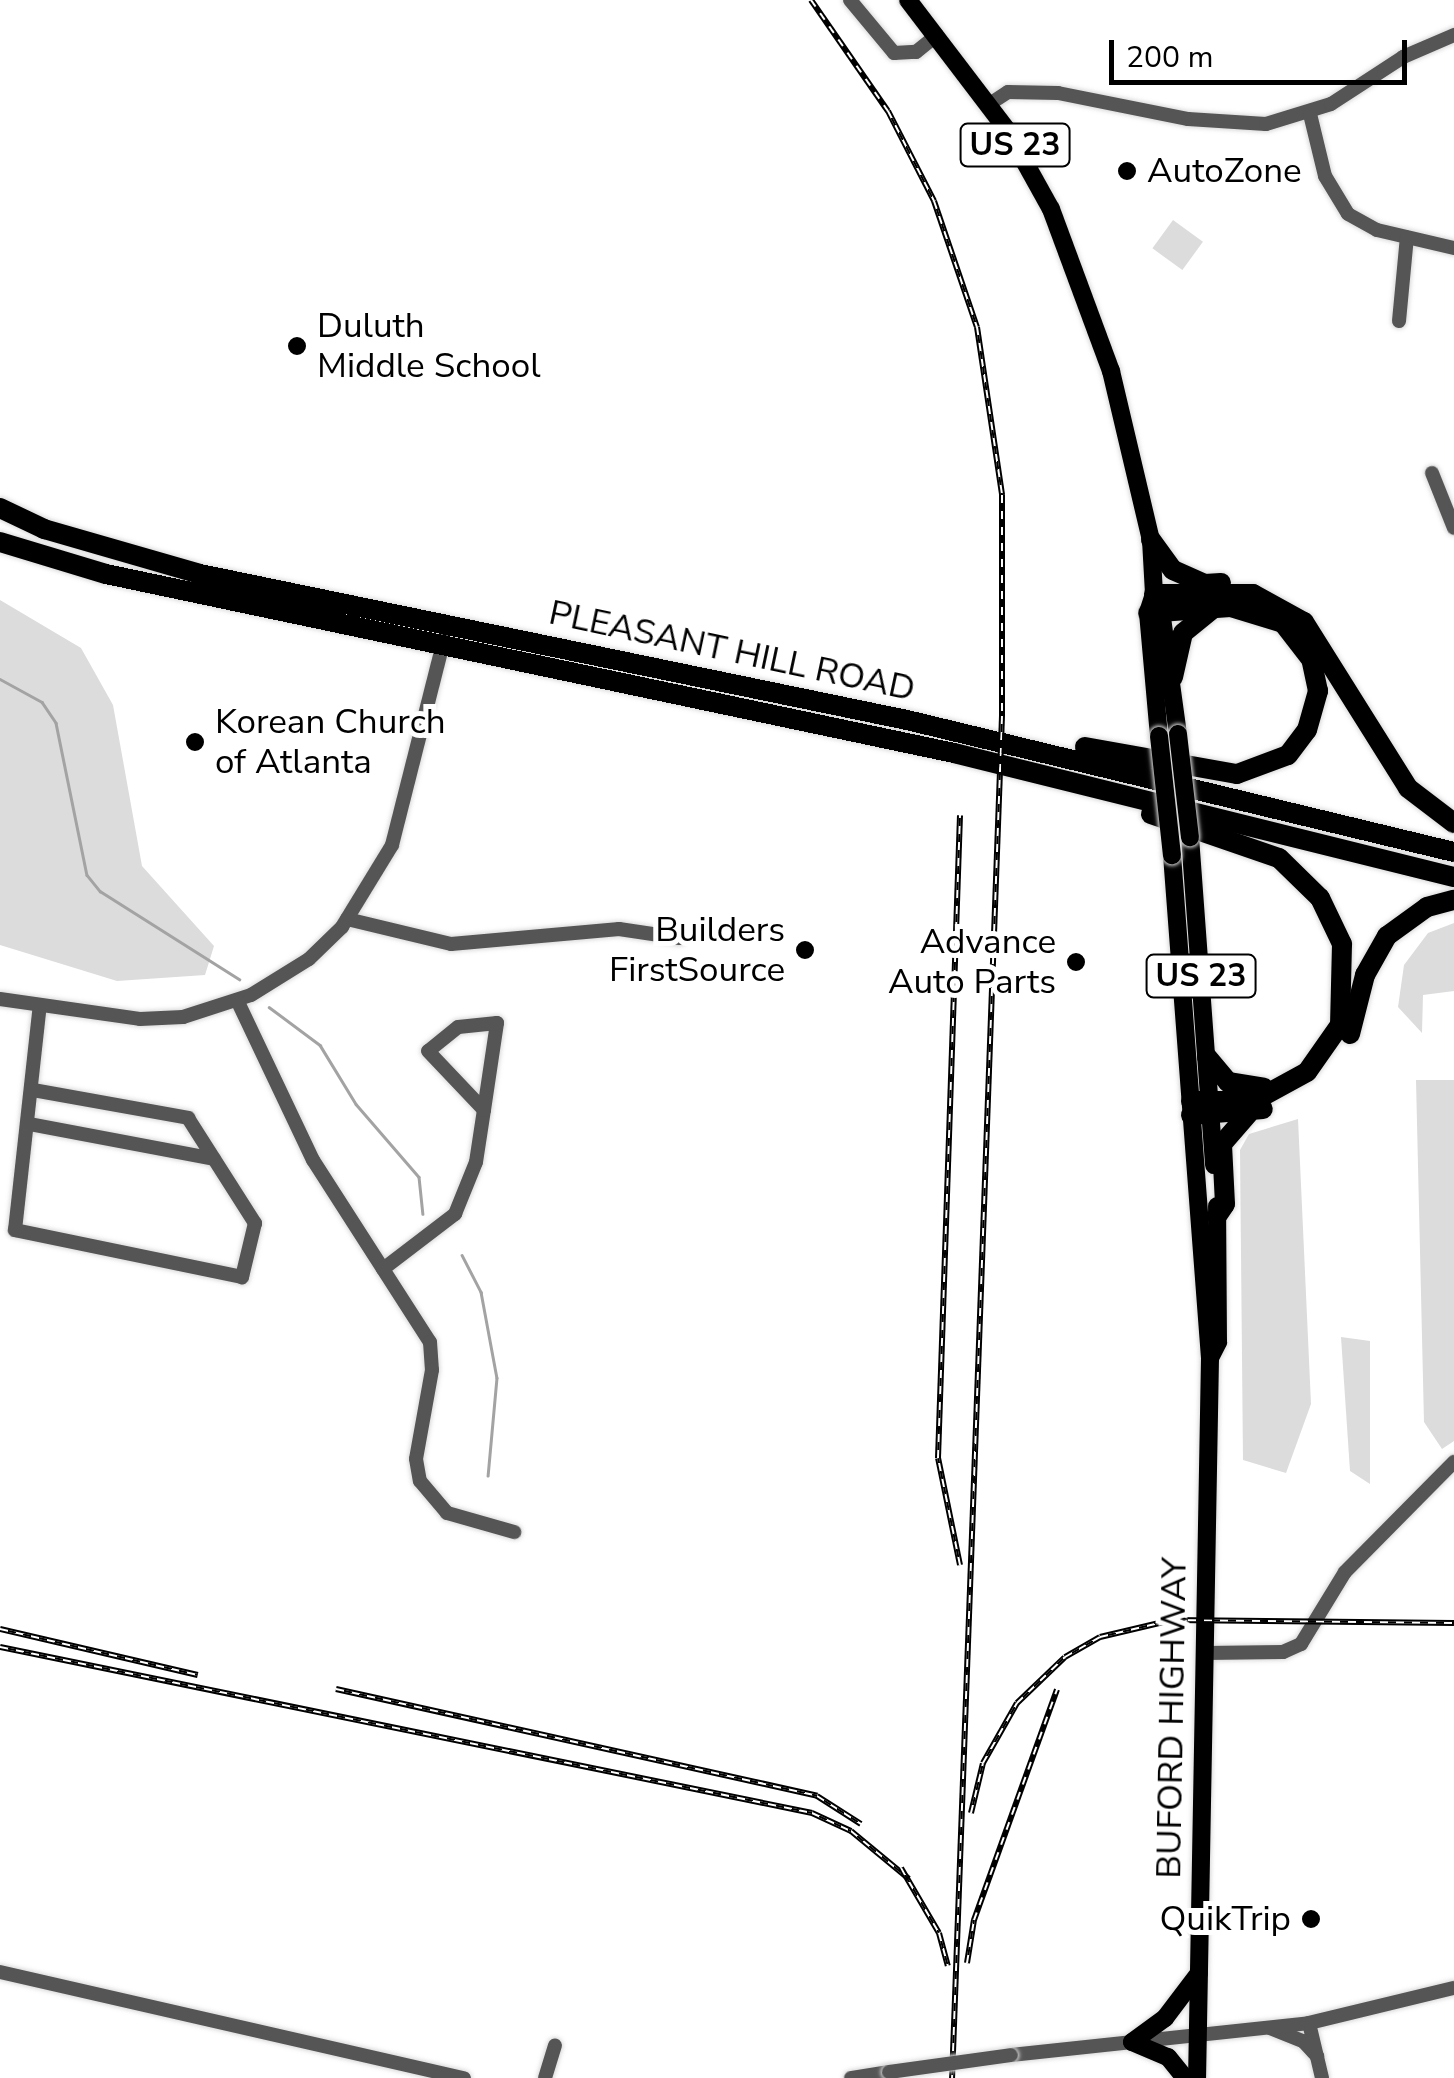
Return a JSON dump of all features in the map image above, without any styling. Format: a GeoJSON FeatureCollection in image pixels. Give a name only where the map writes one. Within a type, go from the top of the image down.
{"type":"FeatureCollection","features":[{"type":"Feature","properties":{"kind":"highway","name":"PLEASANT HILL ROAD"},"geometry":{"type":"LineString","coordinates":[[0,508],[113,552],[446,636],[954,753],[1454,877]]}},
{"type":"Feature","properties":{"kind":"highway"},"geometry":{"type":"LineString","coordinates":[[1152,540],[1172,570],[1189,578],[1253,584],[1300,603],[1358,683],[1382,748]]}},
{"type":"Feature","properties":{"kind":"highway","name":"PLEASANT HILL ROAD"},"geometry":{"type":"LineString","coordinates":[[0,542],[106,574],[907,720],[1454,852]]}},
{"type":"Feature","properties":{"kind":"highway"},"geometry":{"type":"LineString","coordinates":[[1156,606],[1253,594],[1280,604],[1304,622],[1408,788],[1454,823]]}},
{"type":"Feature","properties":{"kind":"highway"},"geometry":{"type":"LineString","coordinates":[[907,720],[1236,774],[1270,765],[1308,730],[1318,692],[1312,660],[1282,623],[1258,611],[1156,606]]}},
{"type":"Feature","properties":{"kind":"highway"},"geometry":{"type":"LineString","coordinates":[[1173,677],[1183,633],[1213,609]]}},
{"type":"Feature","properties":{"kind":"highway"},"geometry":{"type":"LineString","coordinates":[[954,753],[1279,858],[1306,880],[1334,920],[1346,982],[1340,1025],[1307,1072],[1254,1100],[1201,1108]]}},
{"type":"Feature","properties":{"kind":"highway"},"geometry":{"type":"LineString","coordinates":[[1201,1108],[1248,1114],[1290,1100],[1324,1073],[1349,1035],[1375,952],[1406,920],[1454,900]]}},
{"type":"Feature","properties":{"kind":"highway"},"geometry":{"type":"LineString","coordinates":[[1207,1057],[1241,1087],[1278,1084],[1319,1049],[1346,982]]}},
{"type":"Feature","properties":{"kind":"highway"},"geometry":{"type":"LineString","coordinates":[[1217,1216],[1225,1204],[1222,1144],[1248,1114]]}},
{"type":"Feature","properties":{"kind":"main road","name":"BUFORD HIGHWAY"},"geometry":{"type":"LineString","coordinates":[[908,0],[988,105],[1051,209],[1114,382],[1152,540],[1158,736],[1217,1216],[1218,1342],[1210,1358]]}},
{"type":"Feature","properties":{"kind":"main road","name":"BUFORD HIGHWAY"},"geometry":{"type":"LineString","coordinates":[[1156,606],[1173,677],[1192,854],[1207,1057],[1201,1108],[1210,1358],[1197,2078]]}},
{"type":"Feature","properties":{"kind":"main road"},"geometry":{"type":"LineString","coordinates":[[1132,2042],[1165,2018],[1199,1972]]}},
{"type":"Feature","properties":{"kind":"main road"},"geometry":{"type":"LineString","coordinates":[[1132,2042],[1168,2057],[1185,2078]]}},
{"type":"Feature","properties":{"kind":"street"},"geometry":{"type":"LineString","coordinates":[[850,0],[894,52],[916,52],[937,36]]}},
{"type":"Feature","properties":{"kind":"street"},"geometry":{"type":"LineString","coordinates":[[988,105],[1008,92],[1058,93],[1251,125],[1310,114],[1402,57],[1454,35]]}},
{"type":"Feature","properties":{"kind":"street"},"geometry":{"type":"LineString","coordinates":[[1310,114],[1338,204],[1362,224],[1454,248]]}},
{"type":"Feature","properties":{"kind":"street"},"geometry":{"type":"LineString","coordinates":[[1399,321],[1407,238]]}},
{"type":"Feature","properties":{"kind":"street"},"geometry":{"type":"LineString","coordinates":[[1432,473],[1454,528]]}},
{"type":"Feature","properties":{"kind":"street"},"geometry":{"type":"LineString","coordinates":[[0,999],[140,1018],[183,1017],[279,982],[348,919],[392,845],[446,636]]}},
{"type":"Feature","properties":{"kind":"street"},"geometry":{"type":"LineString","coordinates":[[348,919],[451,944],[619,930],[679,938]]}},
{"type":"Feature","properties":{"kind":"street"},"geometry":{"type":"LineString","coordinates":[[237,1000],[313,1160],[430,1342],[432,1370],[416,1458],[420,1480],[447,1513],[514,1532]]}},
{"type":"Feature","properties":{"kind":"street"},"geometry":{"type":"LineString","coordinates":[[33,1090],[188,1118],[255,1223],[242,1277],[15,1230],[40,1005]]}},
{"type":"Feature","properties":{"kind":"street"},"geometry":{"type":"LineString","coordinates":[[382,1268],[454,1214],[476,1162],[484,1110],[492,1058],[497,1023],[458,1027],[428,1051],[484,1110]]}},
{"type":"Feature","properties":{"kind":"street"},"geometry":{"type":"LineString","coordinates":[[29,1124],[214,1159]]}},
{"type":"Feature","properties":{"kind":"street"},"geometry":{"type":"LineString","coordinates":[[1206,1653],[1283,1652],[1301,1644],[1345,1572],[1454,1462]]}},
{"type":"Feature","properties":{"kind":"street"},"geometry":{"type":"LineString","coordinates":[[0,1972],[464,2078]]}},
{"type":"Feature","properties":{"kind":"street"},"geometry":{"type":"LineString","coordinates":[[851,2078],[1011,2055],[1309,2023],[1454,1988]]}},
{"type":"Feature","properties":{"kind":"street"},"geometry":{"type":"LineString","coordinates":[[1309,2023],[1322,2078]]}},
{"type":"Feature","properties":{"kind":"street"},"geometry":{"type":"LineString","coordinates":[[1269,2028],[1303,2042],[1318,2056]]}},
{"type":"Feature","properties":{"kind":"street"},"geometry":{"type":"LineString","coordinates":[[545,2078],[555,2045]]}},
{"type":"Feature","properties":{"kind":"shaded area"},"geometry":{"type":"Polygon","coordinates":[[[1173,220],[1203,242],[1182,270],[1152,248],[1173,220]]]}},
{"type":"Feature","properties":{"kind":"shaded area"},"geometry":{"type":"Polygon","coordinates":[[[0,600],[81,648],[113,705],[142,866],[214,946],[205,975],[117,981],[0,945],[0,600]]]}},
{"type":"Feature","properties":{"kind":"shaded area"},"geometry":{"type":"Polygon","coordinates":[[[1454,923],[1454,991],[1423,995],[1422,1033],[1398,1007],[1404,965],[1428,933],[1454,923]]]}},
{"type":"Feature","properties":{"kind":"shaded area"},"geometry":{"type":"Polygon","coordinates":[[[1416,1080],[1454,1080],[1454,1441],[1442,1449],[1424,1422],[1416,1080]]]}},
{"type":"Feature","properties":{"kind":"shaded area"},"geometry":{"type":"Polygon","coordinates":[[[1298,1119],[1311,1404],[1286,1473],[1243,1460],[1240,1150],[1249,1134],[1298,1119]]]}},
{"type":"Feature","properties":{"kind":"shaded area"},"geometry":{"type":"Polygon","coordinates":[[[1341,1337],[1370,1341],[1370,1484],[1350,1471],[1341,1337]]]}},
{"type":"Feature","properties":{"kind":"waterway"},"geometry":{"type":"LineString","coordinates":[[0,679],[42,702],[56,723],[87,875],[100,891],[239,979]]}},
{"type":"Feature","properties":{"kind":"waterway"},"geometry":{"type":"LineString","coordinates":[[269,1007],[320,1045],[356,1104],[419,1177],[423,1214]]}},
{"type":"Feature","properties":{"kind":"waterway"},"geometry":{"type":"LineString","coordinates":[[462,1255],[481,1292],[497,1378],[488,1476]]}},
{"type":"Feature","properties":{"kind":"railway"},"geometry":{"type":"LineString","coordinates":[[811,0],[888,111],[934,201],[977,327],[1002,495],[1002,716],[952,2078]]}},
{"type":"Feature","properties":{"kind":"railway"},"geometry":{"type":"LineString","coordinates":[[960,815],[938,1458],[960,1565]]}},
{"type":"Feature","properties":{"kind":"railway"},"geometry":{"type":"LineString","coordinates":[[971,1813],[983,1763],[1017,1703],[1065,1657],[1100,1637],[1172,1620],[1454,1623]]}},
{"type":"Feature","properties":{"kind":"railway"},"geometry":{"type":"LineString","coordinates":[[0,1629],[198,1675]]}},
{"type":"Feature","properties":{"kind":"railway"},"geometry":{"type":"LineString","coordinates":[[0,1647],[812,1813],[851,1831],[909,1879]]}},
{"type":"Feature","properties":{"kind":"railway"},"geometry":{"type":"LineString","coordinates":[[336,1689],[817,1796],[861,1824]]}},
{"type":"Feature","properties":{"kind":"railway"},"geometry":{"type":"LineString","coordinates":[[967,1963],[974,1920],[1057,1689]]}},
{"type":"Feature","properties":{"kind":"railway"},"geometry":{"type":"LineString","coordinates":[[901,1868],[939,1933],[948,1966]]}},
{"type":"Feature","properties":{"kind":"place","name":"AutoZone"},"geometry":{"type":"Point","coordinates":[1127,171]}},
{"type":"Feature","properties":{"kind":"place","name":"Duluth Middle School"},"geometry":{"type":"Point","coordinates":[297,346]}},
{"type":"Feature","properties":{"kind":"place","name":"Korean Church of Atlanta"},"geometry":{"type":"Point","coordinates":[195,742]}},
{"type":"Feature","properties":{"kind":"place","name":"Builders FirstSource"},"geometry":{"type":"Point","coordinates":[805,950]}},
{"type":"Feature","properties":{"kind":"place","name":"Advance Auto Parts"},"geometry":{"type":"Point","coordinates":[1076,962]}},
{"type":"Feature","properties":{"kind":"place","name":"QuikTrip"},"geometry":{"type":"Point","coordinates":[1311,1919]}}]}
